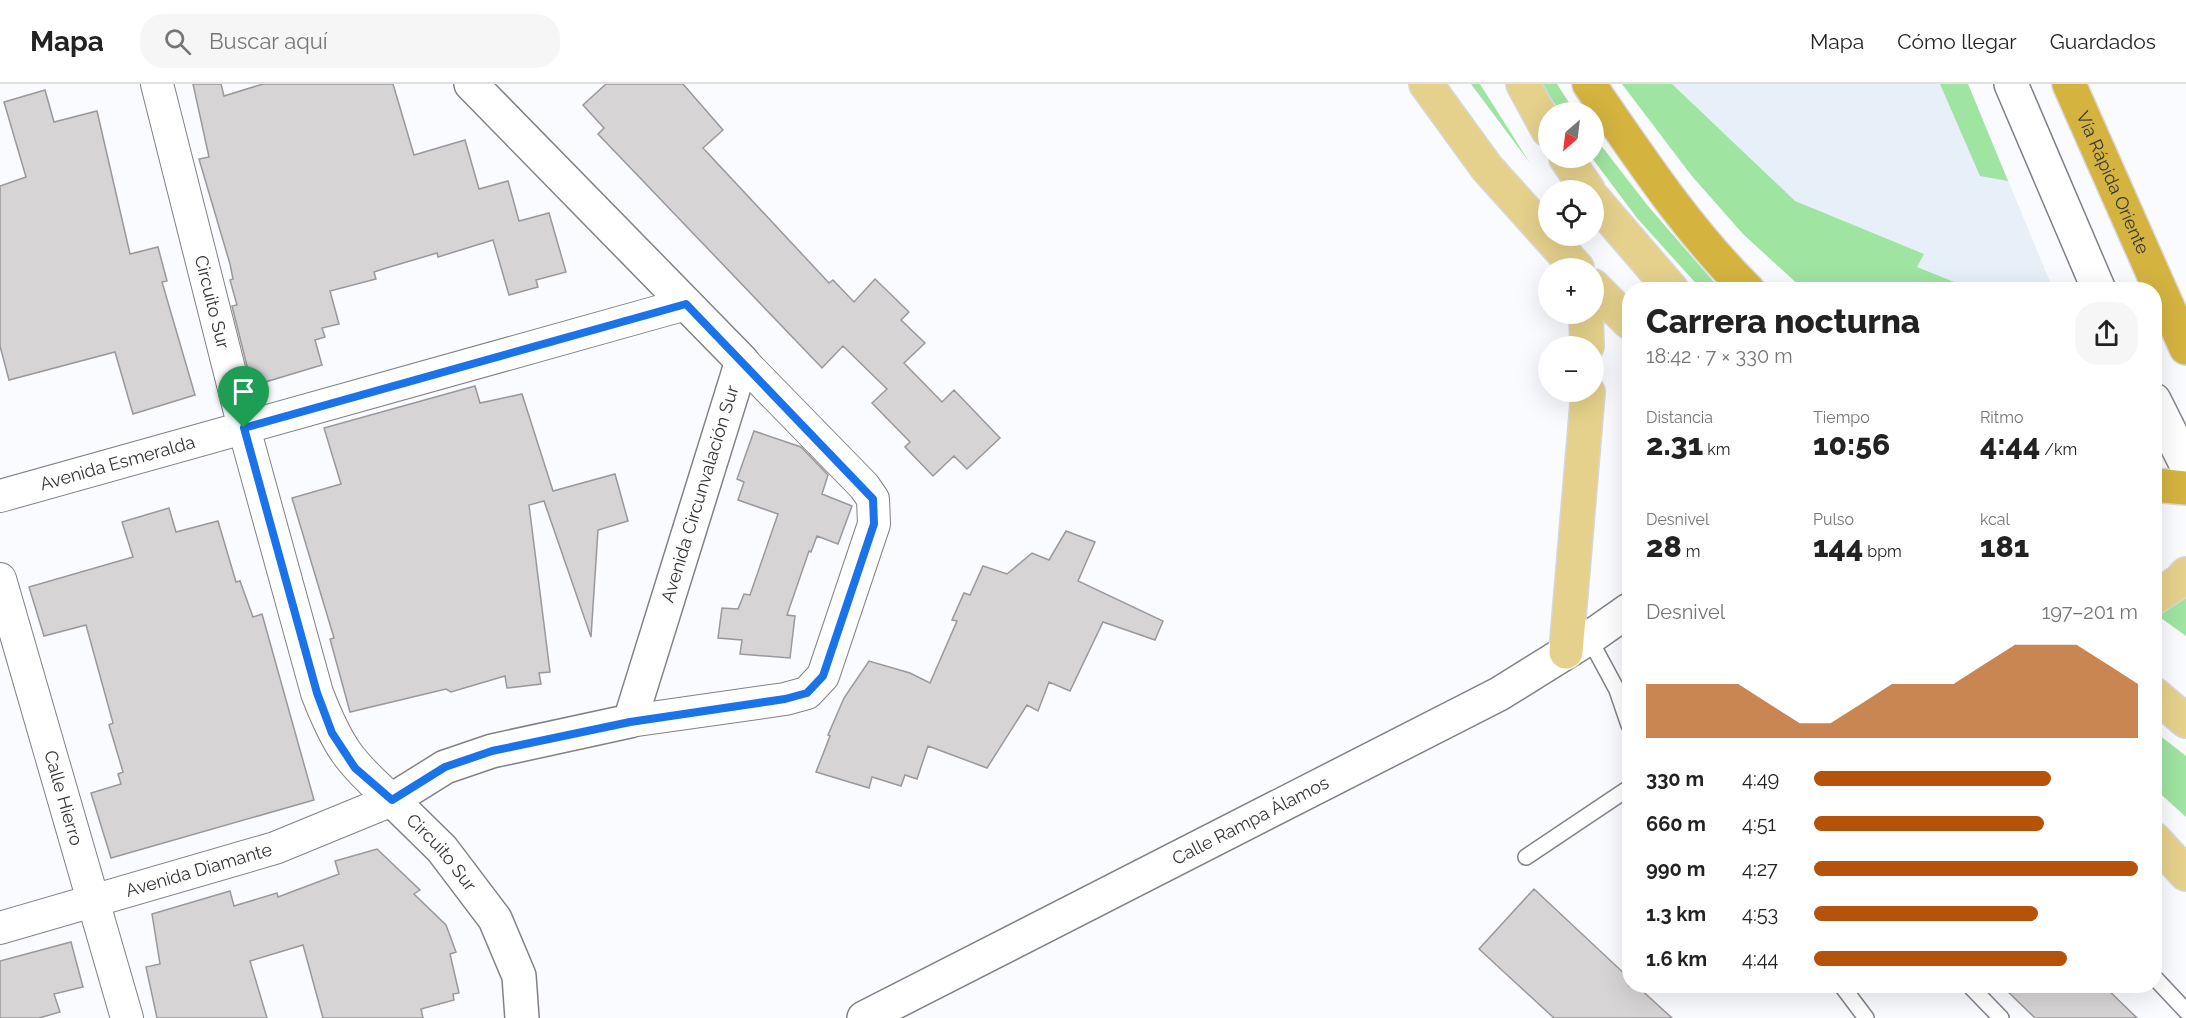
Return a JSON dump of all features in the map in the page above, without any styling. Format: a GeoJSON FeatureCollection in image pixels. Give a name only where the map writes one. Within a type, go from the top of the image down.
{"type":"FeatureCollection","features":[{"type":"Feature","properties":{"kind":"highway"},"geometry":{"type":"LineString","coordinates":[[1589,84],[1651,174],[1726,268],[1740,282]]}},
{"type":"Feature","properties":{"kind":"highway","name":"Vía Rápida Oriente"},"geometry":{"type":"LineString","coordinates":[[2069,84],[2157,282]]}},
{"type":"Feature","properties":{"kind":"highway","name":"Vía Rápida Oriente"},"geometry":{"type":"LineString","coordinates":[[2162,294],[2186,348]]}},
{"type":"Feature","properties":{"kind":"highway"},"geometry":{"type":"LineString","coordinates":[[2162,486],[2186,488]]}},
{"type":"Feature","properties":{"kind":"main road"},"geometry":{"type":"LineString","coordinates":[[1426,84],[1487,168],[1568,258]]}},
{"type":"Feature","properties":{"kind":"main road"},"geometry":{"type":"LineString","coordinates":[[1523,84],[1538,112]]}},
{"type":"Feature","properties":{"kind":"main road"},"geometry":{"type":"LineString","coordinates":[[1604,211],[1665,282]]}},
{"type":"Feature","properties":{"kind":"main road"},"geometry":{"type":"LineString","coordinates":[[1604,297],[1622,314]]}},
{"type":"Feature","properties":{"kind":"main road"},"geometry":{"type":"LineString","coordinates":[[1577,645],[1588,402]]}},
{"type":"Feature","properties":{"kind":"main road"},"geometry":{"type":"LineString","coordinates":[[2162,593],[2180,581],[2186,574]]}},
{"type":"Feature","properties":{"kind":"main road"},"geometry":{"type":"LineString","coordinates":[[2162,701],[2186,721]]}},
{"type":"Feature","properties":{"kind":"main road"},"geometry":{"type":"LineString","coordinates":[[2162,848],[2186,874]]}},
{"type":"Feature","properties":{"kind":"street","name":"Circuito Sur"},"geometry":{"type":"LineString","coordinates":[[157,84],[244,428],[317,693],[332,733],[355,768],[442,849],[495,919],[519,976],[522,1018]]}},
{"type":"Feature","properties":{"kind":"street","name":"Avenida Circunvalación Sur"},"geometry":{"type":"LineString","coordinates":[[471,84],[742,361],[630,722]]}},
{"type":"Feature","properties":{"kind":"street"},"geometry":{"type":"LineString","coordinates":[[2011,84],[2096,282]]}},
{"type":"Feature","properties":{"kind":"street","name":"Avenida Esmeralda"},"geometry":{"type":"LineString","coordinates":[[0,496],[686,304]]}},
{"type":"Feature","properties":{"kind":"street"},"geometry":{"type":"LineString","coordinates":[[392,800],[445,767],[492,751],[630,722],[785,699],[807,693],[823,676],[874,524],[873,499],[864,486],[742,361]]}},
{"type":"Feature","properties":{"kind":"street"},"geometry":{"type":"LineString","coordinates":[[2162,416],[2186,465]]}},
{"type":"Feature","properties":{"kind":"street","name":"Calle Hierro"},"geometry":{"type":"LineString","coordinates":[[0,579],[127,1018]]}},
{"type":"Feature","properties":{"kind":"street","name":"Calle Rampa Álamos"},"geometry":{"type":"LineString","coordinates":[[864,1018],[1499,694],[1577,645],[1622,621]]}},
{"type":"Feature","properties":{"kind":"street","name":"Avenida Diamante"},"geometry":{"type":"LineString","coordinates":[[0,928],[275,848],[392,800]]}},
{"type":"Feature","properties":{"kind":"lane"},"geometry":{"type":"LineString","coordinates":[[1577,645],[1617,690],[1622,704]]}},
{"type":"Feature","properties":{"kind":"lane"},"geometry":{"type":"LineString","coordinates":[[1526,857],[1622,793]]}},
{"type":"Feature","properties":{"kind":"lane"},"geometry":{"type":"LineString","coordinates":[[2162,986],[2186,1011]]}},
{"type":"Feature","properties":{"kind":"lane"},"geometry":{"type":"LineString","coordinates":[[1847,993],[1866,1018]]}},
{"type":"Feature","properties":{"kind":"lane"},"geometry":{"type":"LineString","coordinates":[[1977,993],[2001,1018]]}},
{"type":"Feature","properties":{"kind":"shaded area"},"geometry":{"type":"Polygon","coordinates":[[[1658,84],[1968,84],[2050,282],[1955,282],[1792,216],[1658,84]]]}},
{"type":"Feature","properties":{"kind":"green space"},"geometry":{"type":"Polygon","coordinates":[[[1471,84],[1480,84],[1530,163],[1471,84]]]}},
{"type":"Feature","properties":{"kind":"green space"},"geometry":{"type":"Polygon","coordinates":[[[1542,84],[1557,84],[1569,102],[1554,102],[1542,84]]]}},
{"type":"Feature","properties":{"kind":"green space"},"geometry":{"type":"Polygon","coordinates":[[[1622,84],[1672,84],[1795,201],[1924,254],[1917,267],[1954,282],[1795,282],[1743,234],[1691,175],[1622,84]]]}},
{"type":"Feature","properties":{"kind":"green space"},"geometry":{"type":"Polygon","coordinates":[[[1940,84],[1968,84],[2008,181],[1980,176],[1940,84]]]}},
{"type":"Feature","properties":{"kind":"green space"},"geometry":{"type":"Polygon","coordinates":[[[1604,149],[1648,206],[1714,282],[1695,282],[1637,218],[1600,168],[1604,168],[1604,149]]]}},
{"type":"Feature","properties":{"kind":"green space"},"geometry":{"type":"Polygon","coordinates":[[[2186,586],[2186,636],[2162,619],[2162,606],[2186,586]]]}},
{"type":"Feature","properties":{"kind":"green space"},"geometry":{"type":"Polygon","coordinates":[[[2162,737],[2186,756],[2186,817],[2162,795],[2162,737]]]}},
{"type":"Feature","properties":{"kind":"building"},"geometry":{"type":"Polygon","coordinates":[[[193,84],[221,84],[224,96],[263,84],[393,84],[414,155],[465,140],[479,189],[508,181],[519,221],[549,213],[566,272],[536,280],[538,287],[509,295],[493,240],[438,257],[437,253],[374,272],[376,279],[330,291],[339,324],[322,328],[325,337],[315,340],[322,365],[252,386],[232,306],[237,305],[230,280],[233,279],[230,264],[199,159],[209,157],[193,84]]]}},
{"type":"Feature","properties":{"kind":"building"},"geometry":{"type":"Polygon","coordinates":[[[606,84],[683,84],[723,130],[703,148],[829,283],[833,280],[854,302],[875,279],[909,312],[901,320],[925,343],[904,363],[942,402],[954,390],[1000,438],[967,469],[954,456],[933,476],[905,447],[910,442],[872,403],[887,389],[843,346],[822,368],[598,134],[604,128],[583,105],[606,84]]]}},
{"type":"Feature","properties":{"kind":"building"},"geometry":{"type":"Polygon","coordinates":[[[45,90],[54,122],[97,111],[130,254],[158,247],[167,281],[162,282],[195,395],[133,414],[115,352],[9,380],[0,346],[0,186],[26,177],[4,102],[45,90]]]}},
{"type":"Feature","properties":{"kind":"building"},"geometry":{"type":"Polygon","coordinates":[[[475,386],[480,403],[522,394],[553,491],[615,474],[628,521],[598,530],[591,637],[544,501],[529,505],[550,672],[539,673],[541,684],[507,688],[505,676],[451,692],[446,689],[350,712],[330,639],[334,638],[292,498],[341,484],[324,428],[475,386]]]}},
{"type":"Feature","properties":{"kind":"building"},"geometry":{"type":"Polygon","coordinates":[[[754,431],[801,447],[828,475],[822,494],[852,506],[838,544],[817,536],[811,552],[809,551],[787,615],[795,616],[790,658],[740,654],[742,640],[718,638],[722,608],[738,609],[744,594],[750,595],[778,514],[738,500],[744,482],[737,479],[754,431]]]}},
{"type":"Feature","properties":{"kind":"building"},"geometry":{"type":"Polygon","coordinates":[[[169,508],[176,532],[218,521],[236,582],[240,581],[253,617],[262,614],[314,800],[111,858],[91,793],[121,784],[118,774],[123,772],[109,725],[113,723],[86,625],[44,636],[29,587],[133,557],[122,522],[169,508]]]}},
{"type":"Feature","properties":{"kind":"building"},"geometry":{"type":"Polygon","coordinates":[[[1066,531],[1095,542],[1078,581],[1163,621],[1155,640],[1103,622],[1070,691],[1049,682],[1038,711],[1027,705],[987,768],[928,746],[917,779],[905,775],[901,786],[872,777],[869,788],[816,772],[830,736],[828,735],[844,698],[869,661],[910,673],[930,683],[957,621],[952,620],[964,593],[970,595],[983,566],[1007,574],[1032,553],[1049,560],[1066,531]]]}},
{"type":"Feature","properties":{"kind":"building"},"geometry":{"type":"Polygon","coordinates":[[[377,849],[420,890],[414,894],[446,925],[456,952],[450,954],[459,993],[453,994],[454,1000],[421,1009],[423,1018],[323,1018],[303,945],[250,961],[267,1018],[157,1018],[146,967],[160,964],[152,914],[230,891],[234,906],[277,893],[278,897],[339,874],[335,861],[377,849]]]}},
{"type":"Feature","properties":{"kind":"building"},"geometry":{"type":"Polygon","coordinates":[[[1534,889],[1622,971],[1622,993],[1645,993],[1672,1018],[1554,1018],[1479,949],[1534,889]]]}},
{"type":"Feature","properties":{"kind":"building"},"geometry":{"type":"Polygon","coordinates":[[[71,942],[83,987],[54,994],[60,1012],[39,1018],[0,1018],[0,961],[71,942]]]}},
{"type":"Feature","properties":{"kind":"building"},"geometry":{"type":"Polygon","coordinates":[[[2009,993],[2111,993],[2137,1018],[2035,1018],[2009,993]]]}},
{"type":"Feature","properties":{"kind":"route"},"geometry":{"type":"LineString","coordinates":[[686,304],[864,486],[873,499],[874,524],[823,676],[807,693],[785,699],[630,722],[492,751],[445,767],[392,800],[355,768],[332,733],[317,693],[244,428],[686,304]]}}]}
